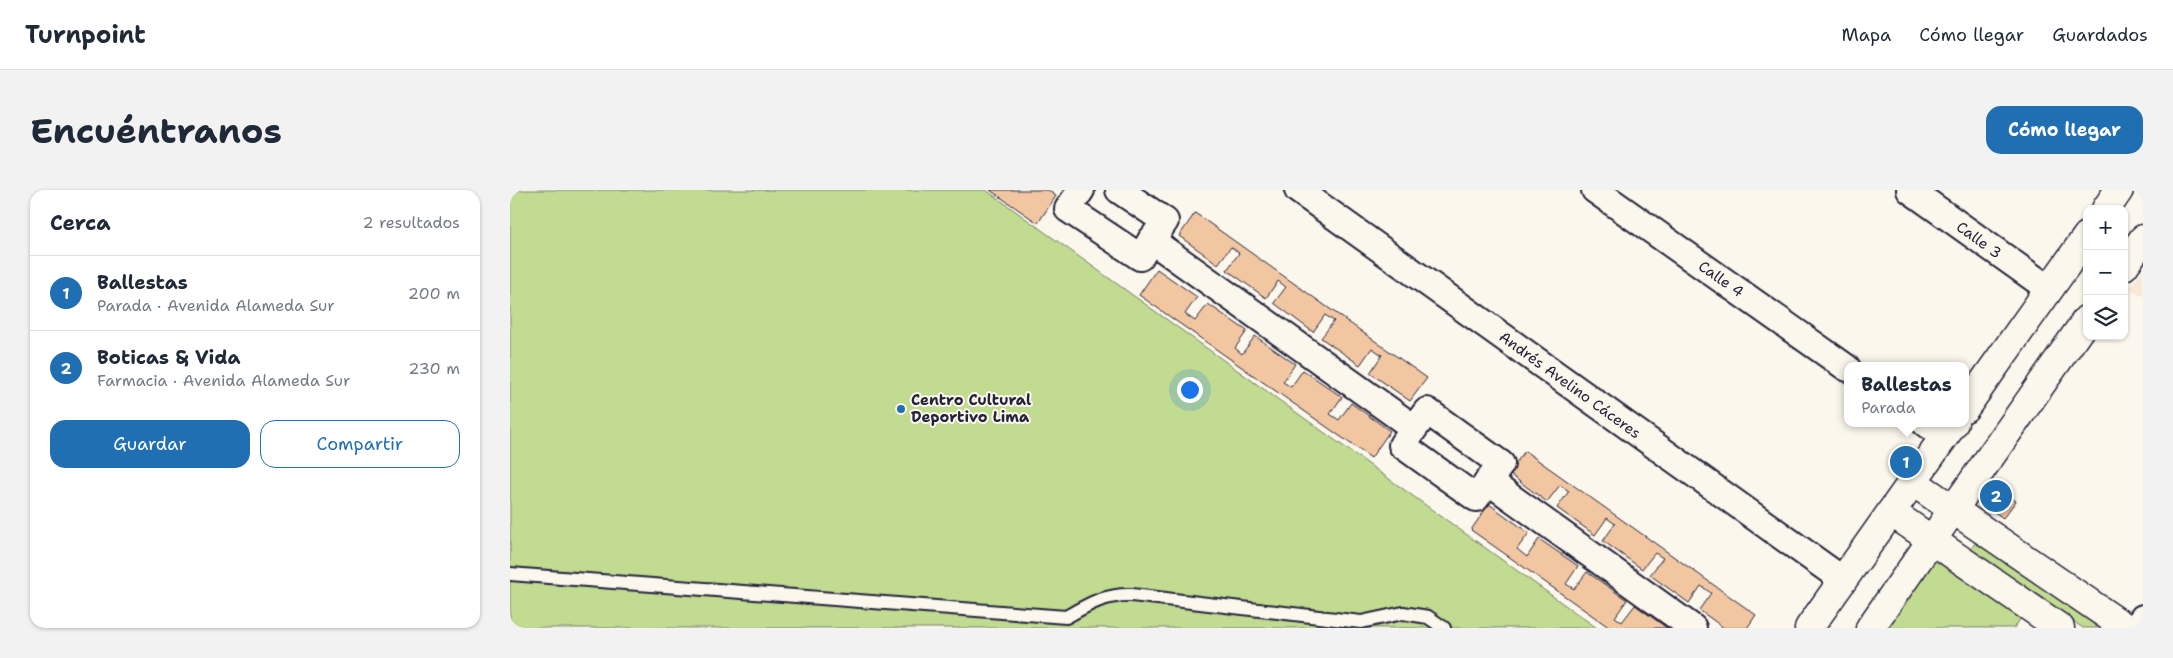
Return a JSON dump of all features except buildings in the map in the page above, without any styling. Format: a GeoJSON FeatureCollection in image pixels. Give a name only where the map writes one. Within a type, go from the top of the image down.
{"type":"FeatureCollection","features":[{"type":"Feature","properties":{"kind":"main road"},"geometry":{"type":"LineString","coordinates":[[2109,205],[2119,190]]}},
{"type":"Feature","properties":{"kind":"main road"},"geometry":{"type":"LineString","coordinates":[[2128,260],[2143,239]]}},
{"type":"Feature","properties":{"kind":"main road"},"geometry":{"type":"LineString","coordinates":[[1969,402],[2083,242]]}},
{"type":"Feature","properties":{"kind":"main road"},"geometry":{"type":"LineString","coordinates":[[1870,628],[2083,325]]}},
{"type":"Feature","properties":{"kind":"main road"},"geometry":{"type":"LineString","coordinates":[[1809,628],[1912,482],[1941,428]]}},
{"type":"Feature","properties":{"kind":"main road"},"geometry":{"type":"LineString","coordinates":[[1912,482],[2126,628]]}},
{"type":"Feature","properties":{"kind":"main road"},"geometry":{"type":"LineString","coordinates":[[1891,512],[2060,628]]}},
{"type":"Feature","properties":{"kind":"street"},"geometry":{"type":"LineString","coordinates":[[1081,190],[1068,208],[1140,257],[1164,221],[1119,190]]}},
{"type":"Feature","properties":{"kind":"street","name":"Andrés Avelino Cáceres"},"geometry":{"type":"LineString","coordinates":[[1298,190],[1843,580]]}},
{"type":"Feature","properties":{"kind":"street","name":"Calle 4"},"geometry":{"type":"LineString","coordinates":[[1595,190],[1844,366]]}},
{"type":"Feature","properties":{"kind":"street","name":"Calle 3"},"geometry":{"type":"LineString","coordinates":[[1913,191],[2049,289]]}},
{"type":"Feature","properties":{"kind":"street"},"geometry":{"type":"LineString","coordinates":[[1151,240],[1414,428]]}},
{"type":"Feature","properties":{"kind":"street"},"geometry":{"type":"LineString","coordinates":[[1427,411],[1501,464],[1488,481],[1476,498],[1402,446],[1427,411]]}},
{"type":"Feature","properties":{"kind":"street"},"geometry":{"type":"LineString","coordinates":[[1488,481],[1693,628]]}},
{"type":"Feature","properties":{"kind":"street"},"geometry":{"type":"LineString","coordinates":[[2136,628],[2143,618]]}},
{"type":"Feature","properties":{"kind":"lane"},"geometry":{"type":"LineString","coordinates":[[510,574],[1066,617],[1101,598],[1132,595],[1361,622],[1403,613],[1428,617],[1444,628]]}},
{"type":"Feature","properties":{"kind":"shaded area"},"geometry":{"type":"Polygon","coordinates":[[[2143,269],[2143,296],[2130,288],[2143,269]]]}},
{"type":"Feature","properties":{"kind":"green space","name":"Centro Cultural Deportivo Lima"},"geometry":{"type":"Polygon","coordinates":[[[510,190],[986,190],[1597,628],[510,628],[510,190]]]}},
{"type":"Feature","properties":{"kind":"green space"},"geometry":{"type":"Polygon","coordinates":[[[1978,539],[2107,628],[2083,628],[1970,550],[1978,539]]]}},
{"type":"Feature","properties":{"kind":"green space"},"geometry":{"type":"Polygon","coordinates":[[[1931,554],[2022,617],[2014,628],[1879,628],[1931,554]]]}},
{"type":"Feature","properties":{"kind":"place","name":"Centro Cultural Deportivo Lima"},"geometry":{"type":"Point","coordinates":[901,409]}},
{"type":"Feature","properties":{"kind":"place","name":"Ballestas"},"geometry":{"type":"Point","coordinates":[1906,462]}},
{"type":"Feature","properties":{"kind":"place","name":"Boticas & Vida"},"geometry":{"type":"Point","coordinates":[1996,496]}}]}
